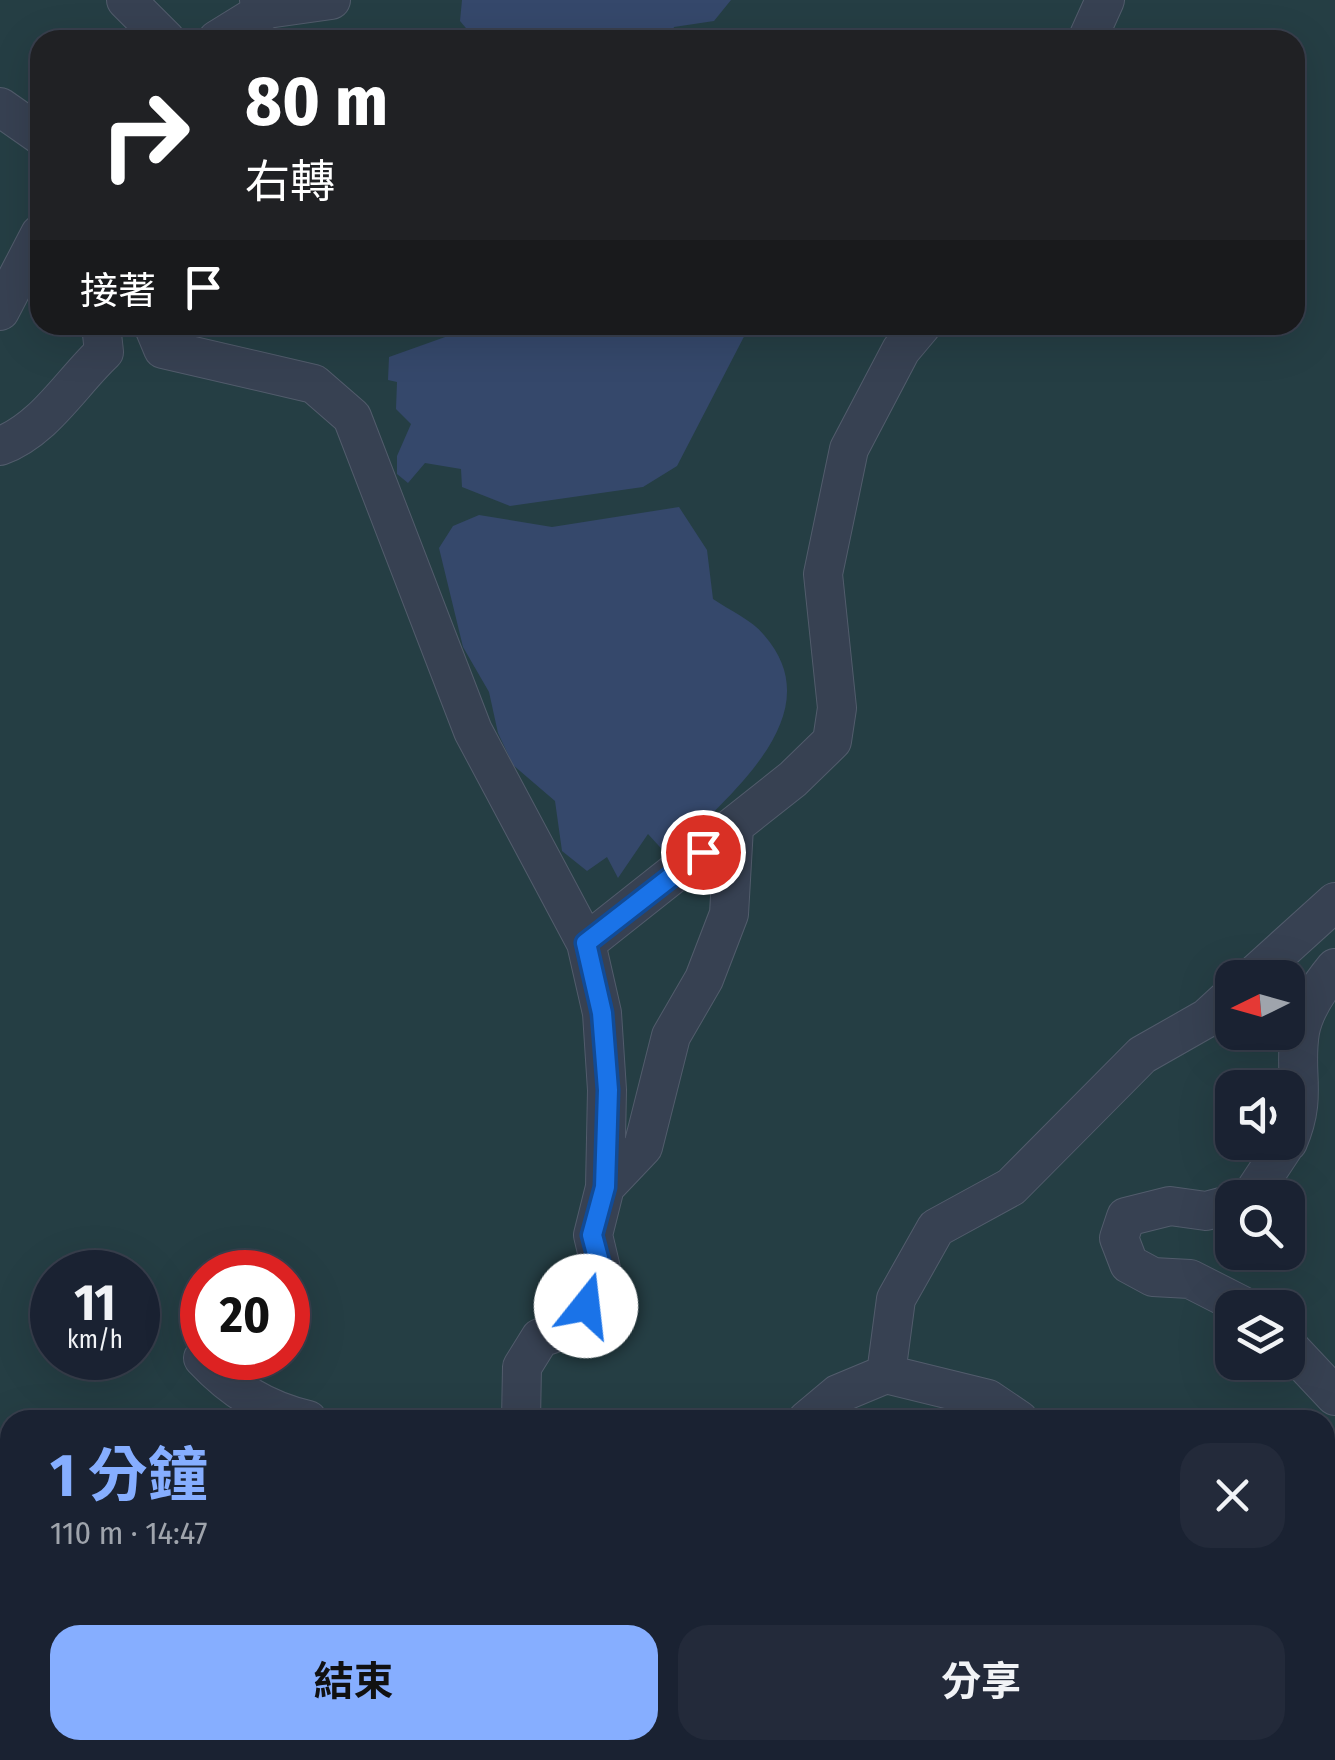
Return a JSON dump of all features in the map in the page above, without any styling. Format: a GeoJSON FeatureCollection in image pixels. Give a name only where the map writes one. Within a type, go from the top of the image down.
{"type":"FeatureCollection","features":[{"type":"Feature","properties":{"kind":"lane"},"geometry":{"type":"LineString","coordinates":[[126,0],[156,30]]}},
{"type":"Feature","properties":{"kind":"lane"},"geometry":{"type":"LineString","coordinates":[[230,30],[263,4],[331,0]]}},
{"type":"Feature","properties":{"kind":"lane"},"geometry":{"type":"LineString","coordinates":[[1092,30],[1105,0]]}},
{"type":"Feature","properties":{"kind":"lane"},"geometry":{"type":"LineString","coordinates":[[0,107],[30,128]]}},
{"type":"Feature","properties":{"kind":"lane"},"geometry":{"type":"LineString","coordinates":[[0,311],[30,253]]}},
{"type":"Feature","properties":{"kind":"lane"},"geometry":{"type":"LineString","coordinates":[[0,446],[17,440],[50,412],[69,385],[104,352],[103,335]]}},
{"type":"Feature","properties":{"kind":"lane"},"geometry":{"type":"LineString","coordinates":[[157,335],[163,349],[240,370],[314,384],[352,417],[473,731],[586,943],[602,1013],[608,1090],[605,1187],[592,1235],[602,1273],[586,1306],[567,1329],[540,1338],[522,1366],[522,1410]]}},
{"type":"Feature","properties":{"kind":"lane"},"geometry":{"type":"LineString","coordinates":[[586,943],[734,826],[832,741],[837,708],[822,574],[849,449],[901,350],[914,335]]}},
{"type":"Feature","properties":{"kind":"lane"},"geometry":{"type":"LineString","coordinates":[[605,1187],[643,1147],[671,1036],[704,979],[729,914],[734,826]]}},
{"type":"Feature","properties":{"kind":"lane"},"geometry":{"type":"LineString","coordinates":[[1271,960],[1335,902]]}},
{"type":"Feature","properties":{"kind":"lane"},"geometry":{"type":"LineString","coordinates":[[1300,1070],[1300,1030],[1321,985],[1335,968]]}},
{"type":"Feature","properties":{"kind":"lane"},"geometry":{"type":"LineString","coordinates":[[886,1374],[896,1299],[936,1228],[1011,1187],[1142,1054],[1215,1011]]}},
{"type":"Feature","properties":{"kind":"lane"},"geometry":{"type":"LineString","coordinates":[[1215,1209],[1170,1206],[1126,1217],[1119,1238],[1129,1264],[1154,1278],[1190,1278],[1215,1291]]}},
{"type":"Feature","properties":{"kind":"lane"},"geometry":{"type":"LineString","coordinates":[[1305,1364],[1335,1396]]}},
{"type":"Feature","properties":{"kind":"lane"},"geometry":{"type":"LineString","coordinates":[[819,1410],[838,1394],[886,1374],[988,1400],[1004,1410]]}},
{"type":"Feature","properties":{"kind":"lane"},"geometry":{"type":"LineString","coordinates":[[224,1380],[268,1410]]}},
{"type":"Feature","properties":{"kind":"green space"},"geometry":{"type":"Polygon","coordinates":[[[0,0],[1335,0],[1335,1410],[0,1410],[0,0]]]}},
{"type":"Feature","properties":{"kind":"water"},"geometry":{"type":"Polygon","coordinates":[[[462,0],[731,0],[714,21],[673,30],[468,30],[460,21],[462,0]]]}},
{"type":"Feature","properties":{"kind":"water"},"geometry":{"type":"Polygon","coordinates":[[[451,335],[745,335],[677,466],[643,487],[510,506],[462,487],[461,469],[425,463],[408,483],[397,474],[397,456],[411,424],[396,409],[397,382],[388,380],[389,357],[451,335]]]}},
{"type":"Feature","properties":{"kind":"water"},"geometry":{"type":"Polygon","coordinates":[[[679,507],[707,550],[713,599],[764,635],[783,666],[787,696],[779,726],[741,783],[669,857],[648,834],[618,878],[607,857],[587,871],[562,851],[555,801],[513,765],[498,733],[489,692],[463,647],[439,548],[453,526],[479,515],[552,527],[679,507]]]}},
{"type":"Feature","properties":{"kind":"route"},"geometry":{"type":"LineString","coordinates":[[586,1306],[602,1273],[592,1235],[605,1187],[608,1090],[602,1013],[586,943],[703,852]]}}]}
